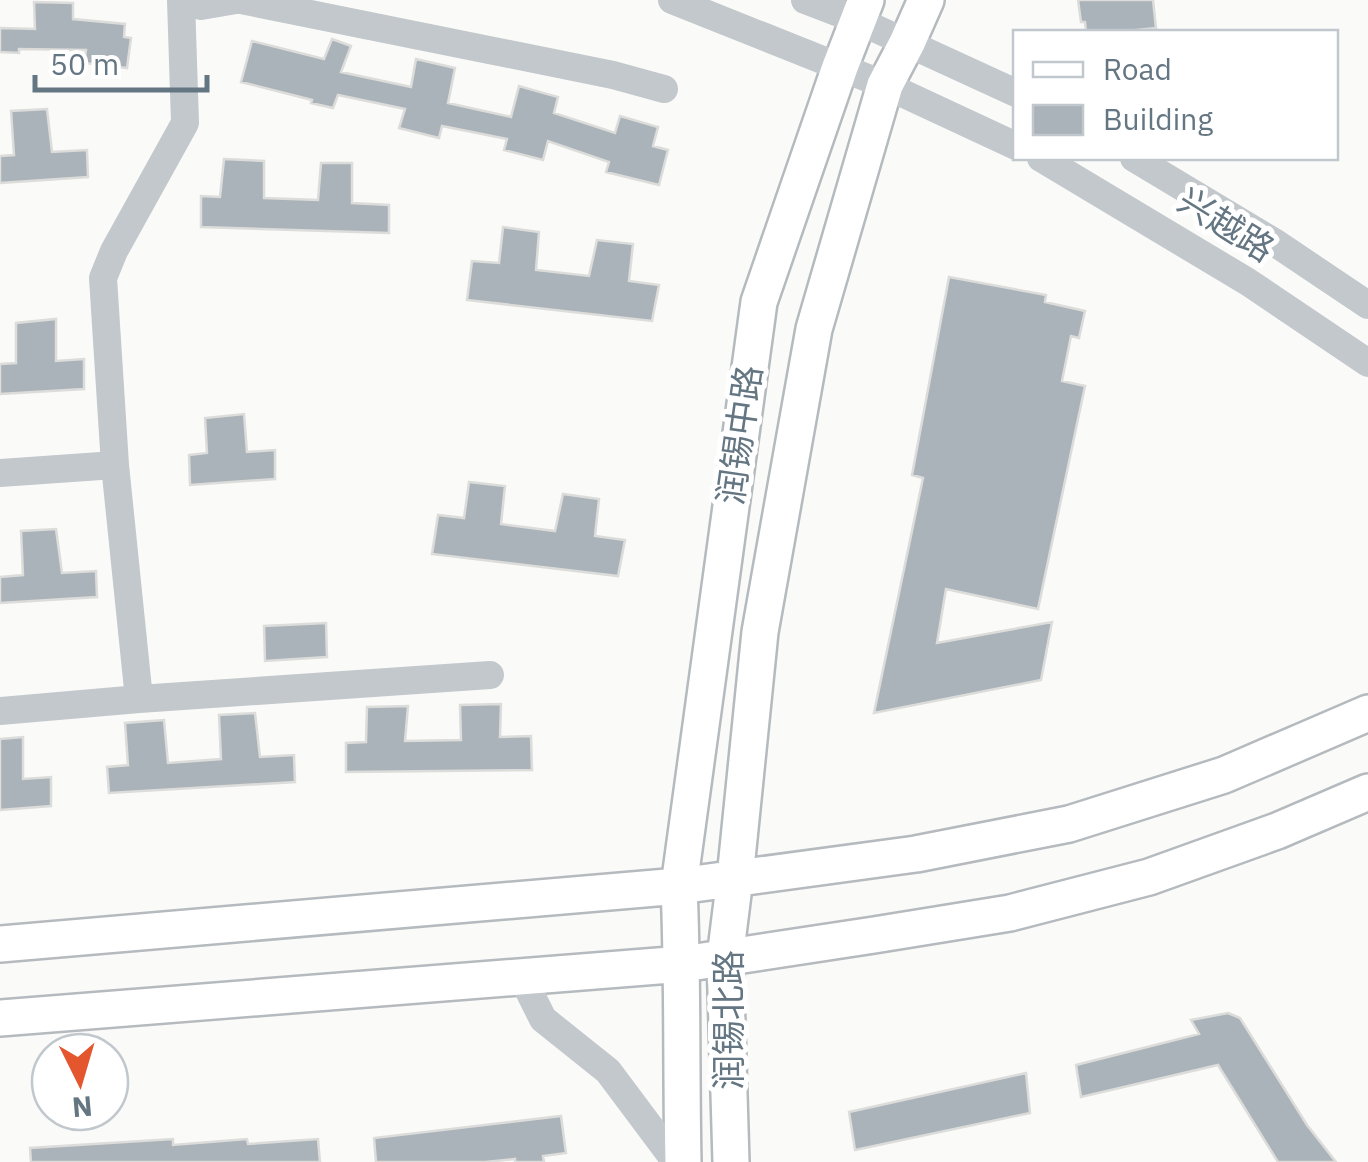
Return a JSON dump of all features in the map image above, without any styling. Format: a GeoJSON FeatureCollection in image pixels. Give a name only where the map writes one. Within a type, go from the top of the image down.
{"type":"FeatureCollection","features":[{"type":"Feature","properties":{"kind":"main road","name":"润锡中路"},"geometry":{"type":"LineString","coordinates":[[736,878],[760,632],[814,329],[885,85],[926,0]]}},
{"type":"Feature","properties":{"kind":"main road","name":"润锡中路"},"geometry":{"type":"LineString","coordinates":[[679,886],[759,302],[861,10]]}},
{"type":"Feature","properties":{"kind":"main road"},"geometry":{"type":"LineString","coordinates":[[0,944],[679,886],[916,854],[1069,824],[1224,775],[1368,712]]}},
{"type":"Feature","properties":{"kind":"main road"},"geometry":{"type":"LineString","coordinates":[[0,1018],[682,964],[1010,913],[1149,877],[1277,832],[1368,792]]}},
{"type":"Feature","properties":{"kind":"main road","name":"润锡北路"},"geometry":{"type":"LineString","coordinates":[[731,1162],[725,958],[736,878]]}},
{"type":"Feature","properties":{"kind":"main road","name":"润锡北路"},"geometry":{"type":"LineString","coordinates":[[679,886],[679,1162]]}},
{"type":"Feature","properties":{"kind":"street"},"geometry":{"type":"LineString","coordinates":[[139,699],[115,465],[104,278],[114,251],[185,122],[184,0],[200,6],[238,0],[613,75],[664,90]]}},
{"type":"Feature","properties":{"kind":"street"},"geometry":{"type":"LineString","coordinates":[[672,0],[885,85],[1013,145]]}},
{"type":"Feature","properties":{"kind":"street"},"geometry":{"type":"LineString","coordinates":[[806,0],[861,10],[908,43],[1013,92]]}},
{"type":"Feature","properties":{"kind":"street","name":"兴越路"},"geometry":{"type":"LineString","coordinates":[[1044,160],[1248,282],[1368,363]]}},
{"type":"Feature","properties":{"kind":"street","name":"兴越路"},"geometry":{"type":"LineString","coordinates":[[1137,160],[1274,242],[1368,305]]}},
{"type":"Feature","properties":{"kind":"street"},"geometry":{"type":"LineString","coordinates":[[0,473],[115,465]]}},
{"type":"Feature","properties":{"kind":"street"},"geometry":{"type":"LineString","coordinates":[[0,712],[490,675]]}},
{"type":"Feature","properties":{"kind":"street"},"geometry":{"type":"LineString","coordinates":[[522,976],[543,1019],[608,1071],[679,1162]]}},
{"type":"Feature","properties":{"kind":"building"},"geometry":{"type":"Polygon","coordinates":[[[1078,0],[1153,0],[1156,28],[1086,30],[1085,22],[1081,22],[1078,0]]]}},
{"type":"Feature","properties":{"kind":"building"},"geometry":{"type":"Polygon","coordinates":[[[34,2],[73,3],[73,19],[125,24],[124,37],[131,38],[127,68],[84,63],[86,50],[0,52],[0,28],[35,29],[34,2]]]}},
{"type":"Feature","properties":{"kind":"building"},"geometry":{"type":"Polygon","coordinates":[[[332,39],[351,46],[341,72],[411,87],[416,59],[455,68],[448,103],[511,117],[519,86],[558,97],[554,113],[615,133],[620,116],[658,127],[653,146],[668,150],[659,185],[606,172],[609,162],[548,141],[543,160],[504,150],[507,139],[442,126],[439,138],[399,128],[405,109],[338,95],[333,108],[241,82],[252,41],[324,59],[332,39]]]}},
{"type":"Feature","properties":{"kind":"building"},"geometry":{"type":"Polygon","coordinates":[[[47,109],[52,152],[87,150],[88,177],[0,183],[0,156],[14,155],[11,111],[47,109]]]}},
{"type":"Feature","properties":{"kind":"building"},"geometry":{"type":"Polygon","coordinates":[[[224,159],[264,161],[264,198],[318,200],[321,163],[352,163],[352,203],[389,205],[389,233],[201,227],[201,196],[220,197],[224,159]]]}},
{"type":"Feature","properties":{"kind":"building"},"geometry":{"type":"Polygon","coordinates":[[[503,227],[539,232],[536,270],[589,276],[597,240],[633,244],[629,281],[659,285],[652,321],[467,300],[472,261],[499,263],[503,227]]]}},
{"type":"Feature","properties":{"kind":"building"},"geometry":{"type":"Polygon","coordinates":[[[949,277],[1046,295],[1045,302],[1085,311],[1079,338],[1071,336],[1062,381],[1085,386],[1038,609],[946,589],[937,643],[1052,622],[1041,680],[874,713],[923,478],[912,475],[949,277]]]}},
{"type":"Feature","properties":{"kind":"building"},"geometry":{"type":"Polygon","coordinates":[[[56,319],[56,361],[84,359],[84,389],[0,394],[0,364],[16,363],[16,323],[56,319]]]}},
{"type":"Feature","properties":{"kind":"building"},"geometry":{"type":"Polygon","coordinates":[[[244,414],[247,452],[275,450],[275,479],[190,485],[189,455],[207,453],[205,418],[244,414]]]}},
{"type":"Feature","properties":{"kind":"building"},"geometry":{"type":"Polygon","coordinates":[[[469,482],[505,486],[501,524],[555,531],[563,494],[599,499],[595,536],[625,540],[618,576],[432,554],[438,515],[464,518],[469,482]]]}},
{"type":"Feature","properties":{"kind":"building"},"geometry":{"type":"Polygon","coordinates":[[[56,529],[62,573],[96,571],[97,597],[0,603],[0,577],[23,575],[21,531],[56,529]]]}},
{"type":"Feature","properties":{"kind":"building"},"geometry":{"type":"Polygon","coordinates":[[[326,623],[327,657],[265,661],[264,626],[326,623]]]}},
{"type":"Feature","properties":{"kind":"building"},"geometry":{"type":"Polygon","coordinates":[[[501,704],[500,737],[531,736],[532,770],[346,772],[346,743],[366,742],[367,707],[408,706],[405,741],[461,740],[460,705],[501,704]]]}},
{"type":"Feature","properties":{"kind":"building"},"geometry":{"type":"Polygon","coordinates":[[[255,713],[260,757],[294,755],[295,782],[109,793],[107,767],[128,765],[125,723],[164,720],[168,763],[221,759],[219,715],[255,713]]]}},
{"type":"Feature","properties":{"kind":"building"},"geometry":{"type":"Polygon","coordinates":[[[23,737],[23,779],[51,777],[51,806],[0,810],[0,739],[23,737]]]}},
{"type":"Feature","properties":{"kind":"building"},"geometry":{"type":"Polygon","coordinates":[[[1228,1013],[1240,1018],[1307,1125],[1336,1162],[1278,1162],[1218,1065],[1081,1097],[1076,1065],[1199,1034],[1191,1020],[1228,1013]]]}},
{"type":"Feature","properties":{"kind":"building"},"geometry":{"type":"Polygon","coordinates":[[[1026,1073],[1030,1113],[855,1150],[849,1112],[1026,1073]]]}},
{"type":"Feature","properties":{"kind":"building"},"geometry":{"type":"Polygon","coordinates":[[[561,1116],[566,1153],[543,1156],[544,1162],[376,1162],[374,1138],[561,1116]]]}},
{"type":"Feature","properties":{"kind":"building"},"geometry":{"type":"Polygon","coordinates":[[[173,1139],[173,1145],[318,1139],[320,1162],[31,1162],[30,1148],[173,1139]]]}}]}
